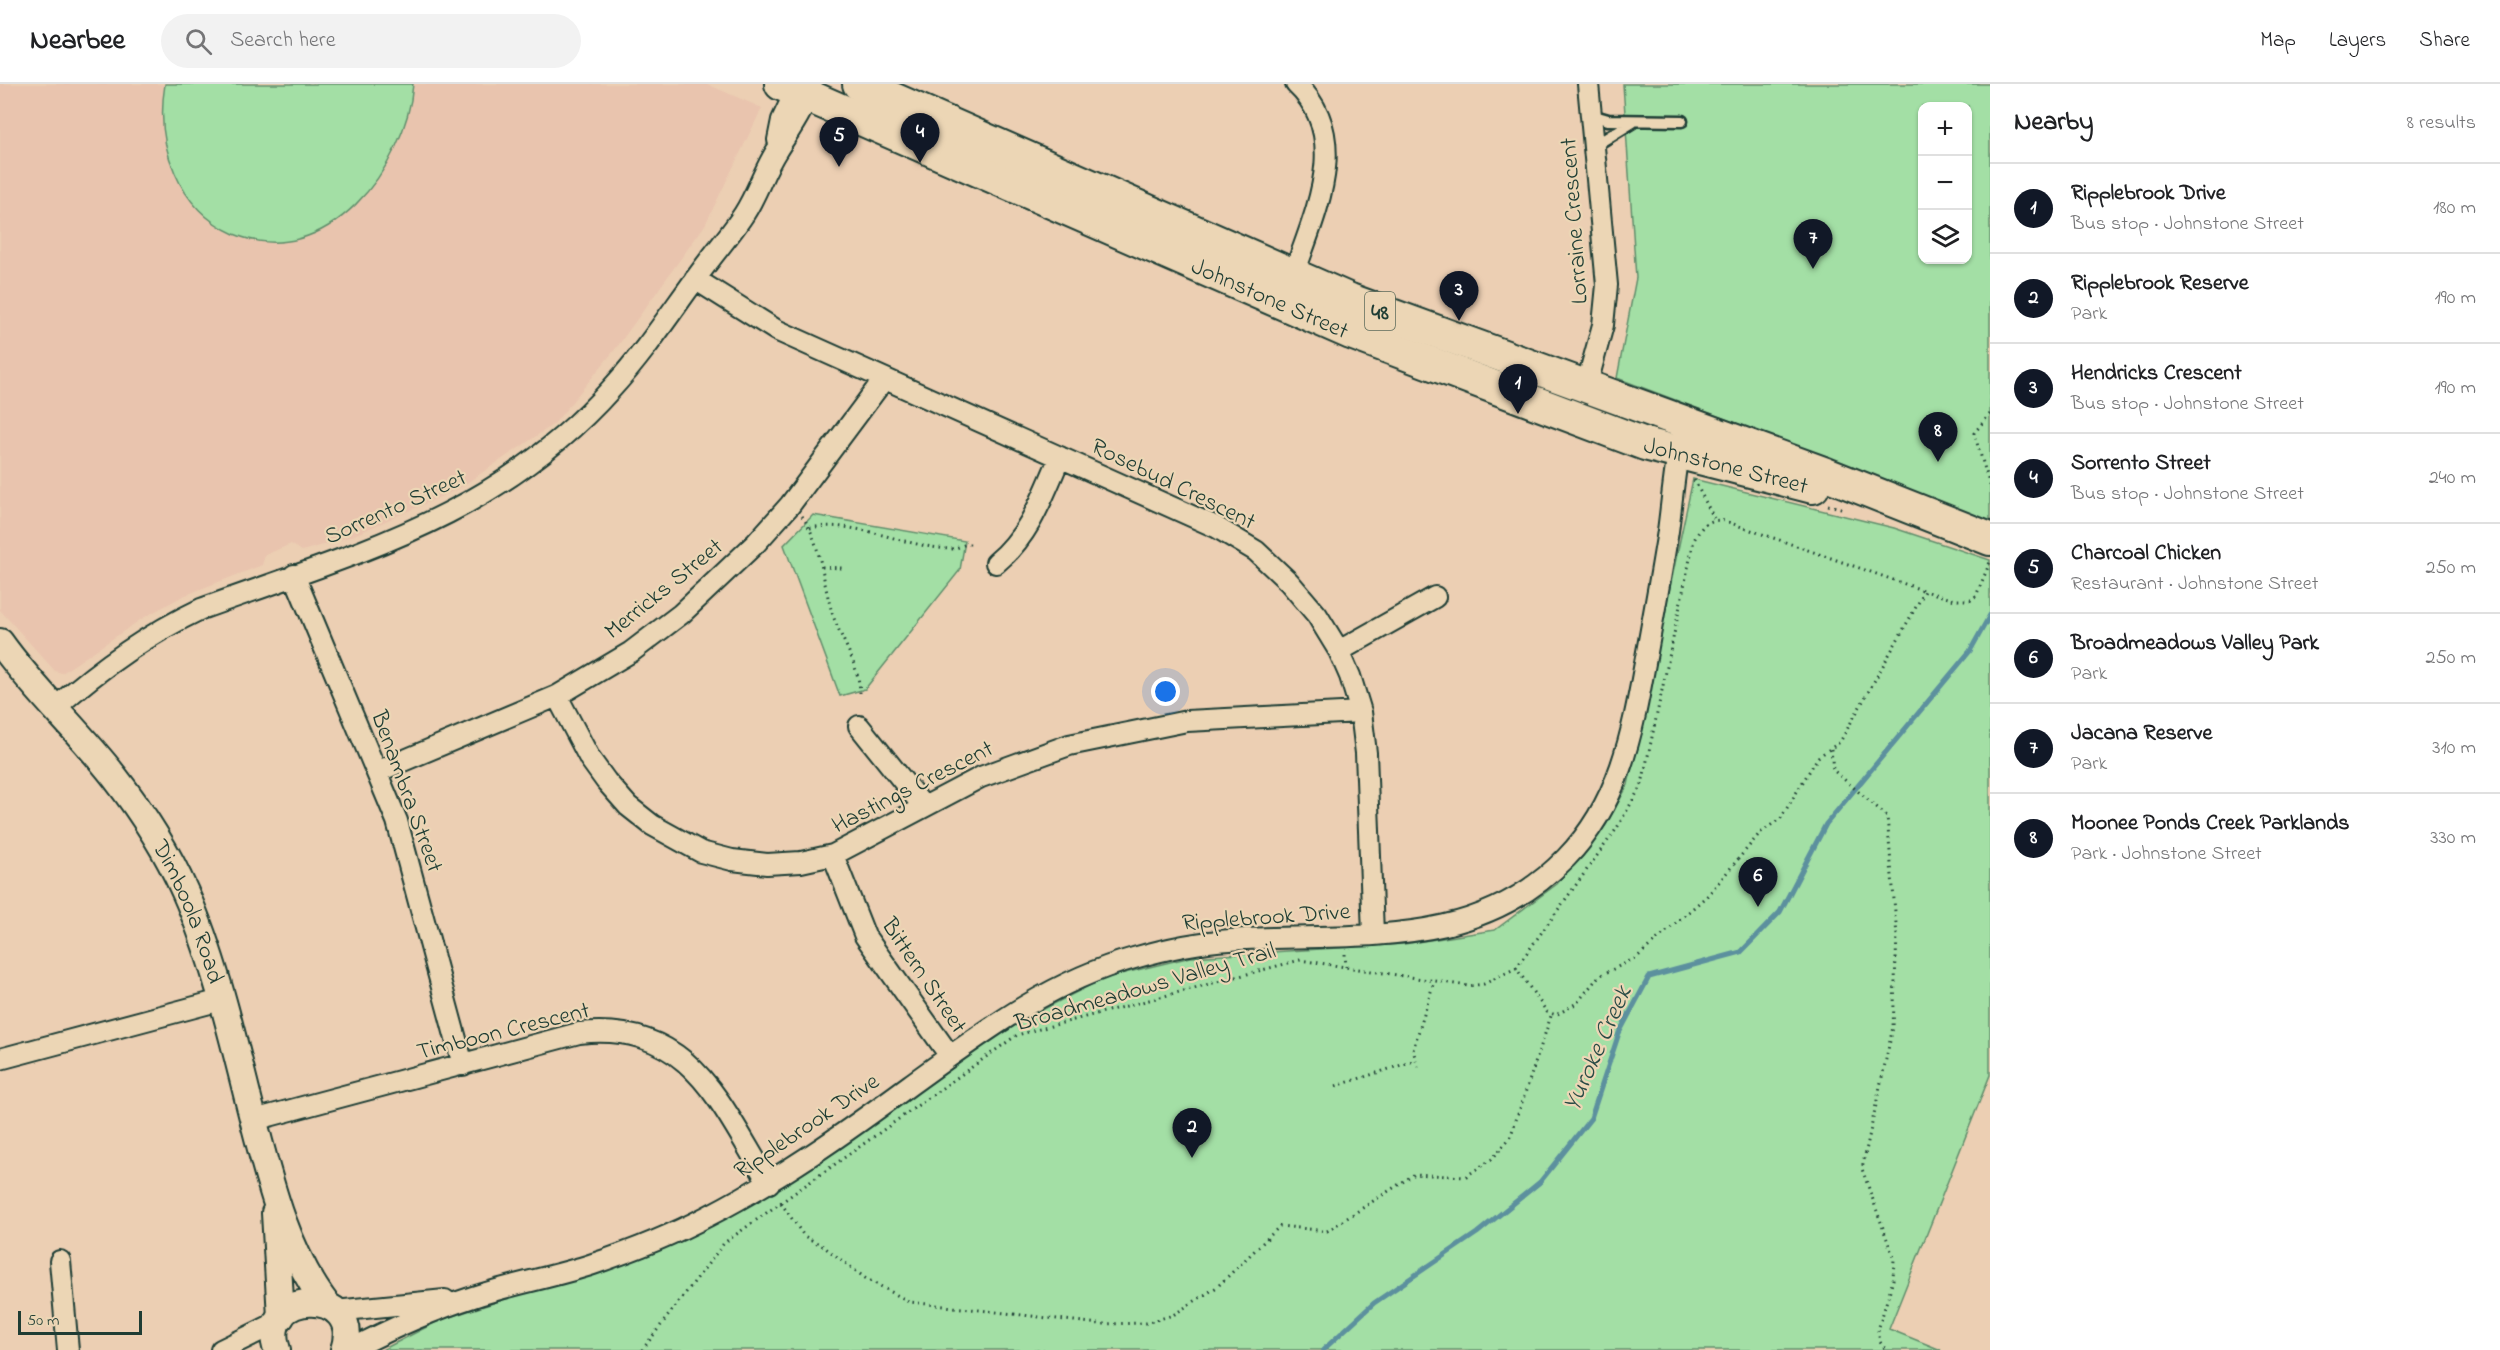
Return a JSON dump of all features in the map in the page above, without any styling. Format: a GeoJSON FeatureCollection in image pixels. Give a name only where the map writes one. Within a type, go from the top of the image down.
{"type":"FeatureCollection","features":[{"type":"Feature","properties":{"kind":"main road","name":"Johnstone Street"},"geometry":{"type":"LineString","coordinates":[[858,84],[1293,276],[1443,336],[1685,421],[1913,510],[1988,545]]}},
{"type":"Feature","properties":{"kind":"main road","name":"Johnstone Street"},"geometry":{"type":"LineString","coordinates":[[798,88],[1284,305],[1585,422],[1678,453],[1913,510]]}},
{"type":"Feature","properties":{"kind":"street"},"geometry":{"type":"LineString","coordinates":[[1284,305],[1324,181],[1328,156],[1321,119],[1305,93],[1296,84]]}},
{"type":"Feature","properties":{"kind":"street","name":"Lorraine Crescent"},"geometry":{"type":"LineString","coordinates":[[1586,387],[1603,325],[1606,295],[1588,84]]}},
{"type":"Feature","properties":{"kind":"street","name":"Sorrento Street"},"geometry":{"type":"LineString","coordinates":[[54,708],[93,674],[170,624],[201,609],[398,538],[436,521],[488,492],[522,469],[567,433],[612,389],[744,214],[776,151],[795,125],[798,88]]}},
{"type":"Feature","properties":{"kind":"street","name":"Rosebud Crescent"},"geometry":{"type":"LineString","coordinates":[[695,279],[776,330],[1216,527],[1256,551],[1289,582],[1317,615],[1339,651],[1361,712],[1367,763],[1373,934]]}},
{"type":"Feature","properties":{"kind":"street","name":"Merricks Street"},"geometry":{"type":"LineString","coordinates":[[379,771],[557,696],[631,652],[681,614],[734,565],[790,505],[884,379]]}},
{"type":"Feature","properties":{"kind":"street","name":"Ripplebrook Drive"},"geometry":{"type":"LineString","coordinates":[[350,1350],[397,1325],[472,1297],[591,1265],[696,1223],[769,1183],[1015,1010],[1087,974],[1132,958],[1182,946],[1226,940],[1373,934],[1440,928],[1491,911],[1543,879],[1566,858],[1600,816],[1626,759],[1634,726],[1685,421]]}},
{"type":"Feature","properties":{"kind":"street"},"geometry":{"type":"LineString","coordinates":[[996,563],[1012,550],[1026,532],[1060,457]]}},
{"type":"Feature","properties":{"kind":"street","name":"Benambra Street"},"geometry":{"type":"LineString","coordinates":[[294,575],[379,771],[405,847],[463,1065]]}},
{"type":"Feature","properties":{"kind":"street"},"geometry":{"type":"LineString","coordinates":[[1339,651],[1435,597]]}},
{"type":"Feature","properties":{"kind":"street","name":"Dimboola Road"},"geometry":{"type":"LineString","coordinates":[[0,642],[9,660],[114,776],[165,851],[186,892],[221,1000],[274,1200],[312,1286],[331,1308],[346,1331],[344,1350]]}},
{"type":"Feature","properties":{"kind":"street","name":"Hastings Crescent"},"geometry":{"type":"LineString","coordinates":[[557,696],[590,759],[628,806],[674,840],[700,852],[732,860],[766,864],[801,862],[833,855],[981,777],[1029,757],[1130,730],[1197,720],[1361,712]]}},
{"type":"Feature","properties":{"kind":"street"},"geometry":{"type":"LineString","coordinates":[[859,726],[923,806]]}},
{"type":"Feature","properties":{"kind":"street","name":"Bittern Street"},"geometry":{"type":"LineString","coordinates":[[833,855],[865,936],[950,1056]]}},
{"type":"Feature","properties":{"kind":"street"},"geometry":{"type":"LineString","coordinates":[[1,1053],[221,1000]]}},
{"type":"Feature","properties":{"kind":"street","name":"Timboon Crescent"},"geometry":{"type":"LineString","coordinates":[[254,1120],[579,1033],[620,1032],[655,1042],[693,1067],[707,1083],[769,1183]]}},
{"type":"Feature","properties":{"kind":"street","name":"Dimboola Road"},"geometry":{"type":"LineString","coordinates":[[274,1200],[279,1320],[275,1333],[278,1350]]}},
{"type":"Feature","properties":{"kind":"street"},"geometry":{"type":"LineString","coordinates":[[60,1261],[68,1350]]}},
{"type":"Feature","properties":{"kind":"street","name":"Ripplebrook Drive"},"geometry":{"type":"LineString","coordinates":[[331,1308],[472,1297]]}},
{"type":"Feature","properties":{"kind":"street"},"geometry":{"type":"LineString","coordinates":[[221,1350],[279,1320],[290,1308],[302,1302],[315,1301],[331,1308]]}},
{"type":"Feature","properties":{"kind":"lane"},"geometry":{"type":"LineString","coordinates":[[1591,115],[1608,120],[1633,122],[1682,121]]}},
{"type":"Feature","properties":{"kind":"lane"},"geometry":{"type":"LineString","coordinates":[[1594,146],[1633,122]]}},
{"type":"Feature","properties":{"kind":"path"},"geometry":{"type":"LineString","coordinates":[[1990,414],[1974,433],[1990,486]]}},
{"type":"Feature","properties":{"kind":"path"},"geometry":{"type":"LineString","coordinates":[[801,515],[809,528],[822,567],[830,605],[852,658],[860,693]]}},
{"type":"Feature","properties":{"kind":"path","name":"Broadmeadows Valley Trail"},"geometry":{"type":"LineString","coordinates":[[642,1350],[724,1243],[1017,1035],[1300,960],[1468,986],[1484,984],[1516,968],[1617,828],[1642,784],[1694,540],[1702,525],[1714,519],[1725,521],[1955,600],[1971,600],[1976,596],[1988,545]]}},
{"type":"Feature","properties":{"kind":"path"},"geometry":{"type":"LineString","coordinates":[[809,528],[819,526],[847,529],[952,549],[972,544]]}},
{"type":"Feature","properties":{"kind":"path"},"geometry":{"type":"LineString","coordinates":[[822,567],[842,568]]}},
{"type":"Feature","properties":{"kind":"path"},"geometry":{"type":"LineString","coordinates":[[781,1203],[804,1236],[865,1278],[910,1302],[1100,1324],[1146,1323],[1173,1315],[1217,1287],[1280,1226],[1327,1231],[1415,1174],[1465,1177],[1492,1159],[1510,1138],[1551,1016],[1577,1003],[1599,976],[1636,958],[1708,895],[1760,832],[1781,818],[1818,757],[1840,742],[1925,591]]}},
{"type":"Feature","properties":{"kind":"path"},"geometry":{"type":"LineString","coordinates":[[1831,748],[1833,770],[1887,816],[1897,936],[1893,1027],[1862,1169],[1894,1259],[1893,1280],[1878,1330],[1880,1342],[1886,1350]]}},
{"type":"Feature","properties":{"kind":"path"},"geometry":{"type":"LineString","coordinates":[[1516,968],[1551,1016]]}},
{"type":"Feature","properties":{"kind":"path"},"geometry":{"type":"LineString","coordinates":[[1418,1067],[1414,1061],[1416,1035],[1434,982]]}},
{"type":"Feature","properties":{"kind":"path"},"geometry":{"type":"LineString","coordinates":[[1336,1086],[1414,1061]]}},
{"type":"Feature","properties":{"kind":"shaded area"},"geometry":{"type":"Polygon","coordinates":[[[0,84],[707,84],[762,108],[705,225],[617,347],[554,424],[458,489],[352,536],[302,551],[291,544],[265,555],[262,565],[183,596],[143,618],[62,673],[55,671],[0,610],[0,84]]]}},
{"type":"Feature","properties":{"kind":"green space"},"geometry":{"type":"Polygon","coordinates":[[[165,84],[413,84],[407,116],[395,148],[378,178],[356,204],[329,225],[300,239],[268,242],[234,234],[224,229],[199,210],[185,193],[171,163],[165,141],[163,107],[165,84]]]}},
{"type":"Feature","properties":{"kind":"green space"},"geometry":{"type":"Polygon","coordinates":[[[1623,84],[1990,84],[1990,524],[1852,467],[1617,378],[1636,278],[1623,84]]]}},
{"type":"Feature","properties":{"kind":"green space"},"geometry":{"type":"Polygon","coordinates":[[[1693,479],[1894,528],[1990,560],[1990,1075],[1889,1329],[1941,1350],[382,1350],[440,1320],[640,1256],[728,1217],[817,1161],[1011,1026],[1104,978],[1191,957],[1404,944],[1495,930],[1557,884],[1605,826],[1628,785],[1693,479]]]}},
{"type":"Feature","properties":{"kind":"green space"},"geometry":{"type":"Polygon","coordinates":[[[813,515],[965,541],[960,570],[865,689],[840,696],[784,545],[813,515]]]}},
{"type":"Feature","properties":{"kind":"waterway","name":"Yuroke Creek"},"geometry":{"type":"LineString","coordinates":[[1323,1350],[1374,1303],[1477,1233],[1540,1182],[1591,1118],[1619,1033],[1649,977],[1741,952],[1780,912],[1826,824],[1970,651],[1990,615]]}},
{"type":"Feature","properties":{"kind":"place","name":"Sorrento Street"},"geometry":{"type":"Point","coordinates":[920,163]}},
{"type":"Feature","properties":{"kind":"place","name":"Charcoal Chicken"},"geometry":{"type":"Point","coordinates":[839,167]}},
{"type":"Feature","properties":{"kind":"place","name":"Jacana Reserve"},"geometry":{"type":"Point","coordinates":[1813,269]}},
{"type":"Feature","properties":{"kind":"place","name":"Hendricks Crescent"},"geometry":{"type":"Point","coordinates":[1459,321]}},
{"type":"Feature","properties":{"kind":"place","name":"Ripplebrook Drive"},"geometry":{"type":"Point","coordinates":[1518,414]}},
{"type":"Feature","properties":{"kind":"place","name":"Moonee Ponds Creek Parklands"},"geometry":{"type":"Point","coordinates":[1938,462]}},
{"type":"Feature","properties":{"kind":"place","name":"Broadmeadows Valley Park"},"geometry":{"type":"Point","coordinates":[1758,907]}},
{"type":"Feature","properties":{"kind":"place","name":"Ripplebrook Reserve"},"geometry":{"type":"Point","coordinates":[1192,1158]}}]}
